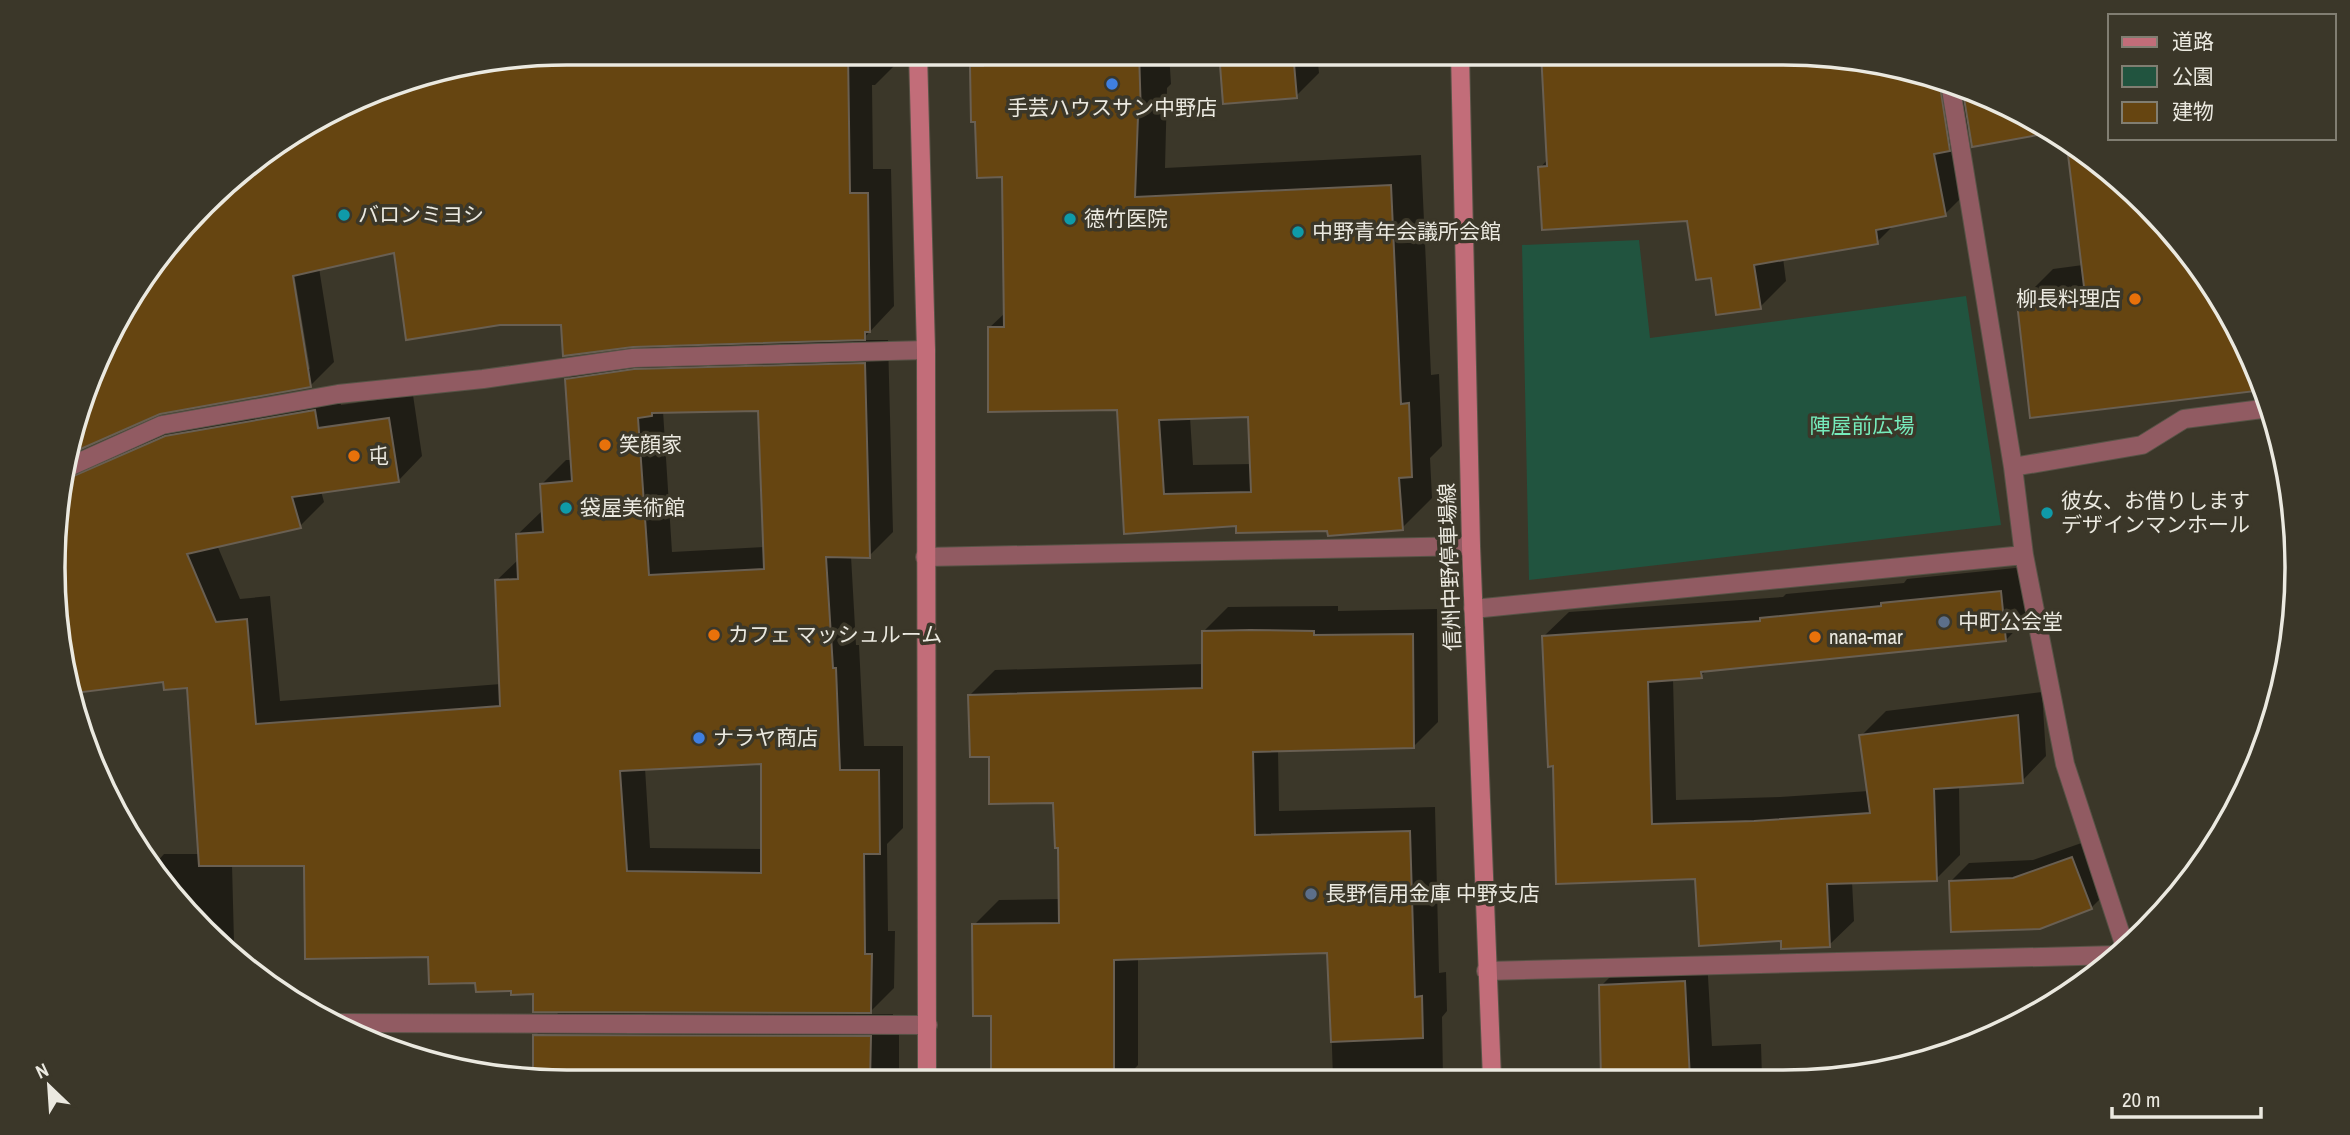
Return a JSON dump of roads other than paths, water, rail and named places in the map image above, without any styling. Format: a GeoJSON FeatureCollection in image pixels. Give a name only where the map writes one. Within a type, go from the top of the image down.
{"type":"FeatureCollection","features":[{"type":"Feature","properties":{"kind":"street"},"geometry":{"type":"LineString","coordinates":[[918,65],[926,350],[927,1070]]}},
{"type":"Feature","properties":{"kind":"street","name":"信州中野停車場線"},"geometry":{"type":"LineString","coordinates":[[1460,65],[1471,546],[1492,1070]]}},
{"type":"Feature","properties":{"kind":"street"},"geometry":{"type":"LineString","coordinates":[[1953,94],[2013,467],[2024,555],[2065,764],[2122,938]]}},
{"type":"Feature","properties":{"kind":"street"},"geometry":{"type":"LineString","coordinates":[[75,464],[162,425],[338,394],[483,379],[633,358],[926,350]]}},
{"type":"Feature","properties":{"kind":"street"},"geometry":{"type":"LineString","coordinates":[[2013,467],[2142,445],[2184,419],[2260,409]]}},
{"type":"Feature","properties":{"kind":"street"},"geometry":{"type":"LineString","coordinates":[[925,557],[1471,546]]}},
{"type":"Feature","properties":{"kind":"street"},"geometry":{"type":"LineString","coordinates":[[1474,609],[2024,555]]}},
{"type":"Feature","properties":{"kind":"street"},"geometry":{"type":"LineString","coordinates":[[1486,971],[2100,956]]}},
{"type":"Feature","properties":{"kind":"street"},"geometry":{"type":"LineString","coordinates":[[356,1023],[928,1025]]}},
{"type":"Feature","properties":{"kind":"place","name":"手芸ハウスサン中野店"},"geometry":{"type":"Point","coordinates":[1112,84]}},
{"type":"Feature","properties":{"kind":"place","name":"バロンミヨシ"},"geometry":{"type":"Point","coordinates":[344,215]}},
{"type":"Feature","properties":{"kind":"place","name":"徳竹医院"},"geometry":{"type":"Point","coordinates":[1070,219]}},
{"type":"Feature","properties":{"kind":"place","name":"中野青年会議所会館"},"geometry":{"type":"Point","coordinates":[1298,232]}},
{"type":"Feature","properties":{"kind":"place","name":"柳長料理店"},"geometry":{"type":"Point","coordinates":[2135,299]}},
{"type":"Feature","properties":{"kind":"place","name":"笑顔家"},"geometry":{"type":"Point","coordinates":[605,445]}},
{"type":"Feature","properties":{"kind":"place","name":"屯"},"geometry":{"type":"Point","coordinates":[354,456]}},
{"type":"Feature","properties":{"kind":"place","name":"袋屋美術館"},"geometry":{"type":"Point","coordinates":[566,508]}},
{"type":"Feature","properties":{"kind":"place","name":"彼女、お借りします デザインマンホール"},"geometry":{"type":"Point","coordinates":[2047,513]}},
{"type":"Feature","properties":{"kind":"place","name":"中町公会堂"},"geometry":{"type":"Point","coordinates":[1944,622]}},
{"type":"Feature","properties":{"kind":"place","name":"カフェ マッシュルーム"},"geometry":{"type":"Point","coordinates":[714,635]}},
{"type":"Feature","properties":{"kind":"place","name":"nana-mar"},"geometry":{"type":"Point","coordinates":[1815,637]}},
{"type":"Feature","properties":{"kind":"place","name":"ナラヤ商店"},"geometry":{"type":"Point","coordinates":[699,738]}},
{"type":"Feature","properties":{"kind":"place","name":"長野信用金庫 中野支店"},"geometry":{"type":"Point","coordinates":[1311,894]}},
{"type":"Feature","properties":{"kind":"park label","name":"陣屋前広場"},"geometry":{"type":"Point","coordinates":[1862,426]}}]}
